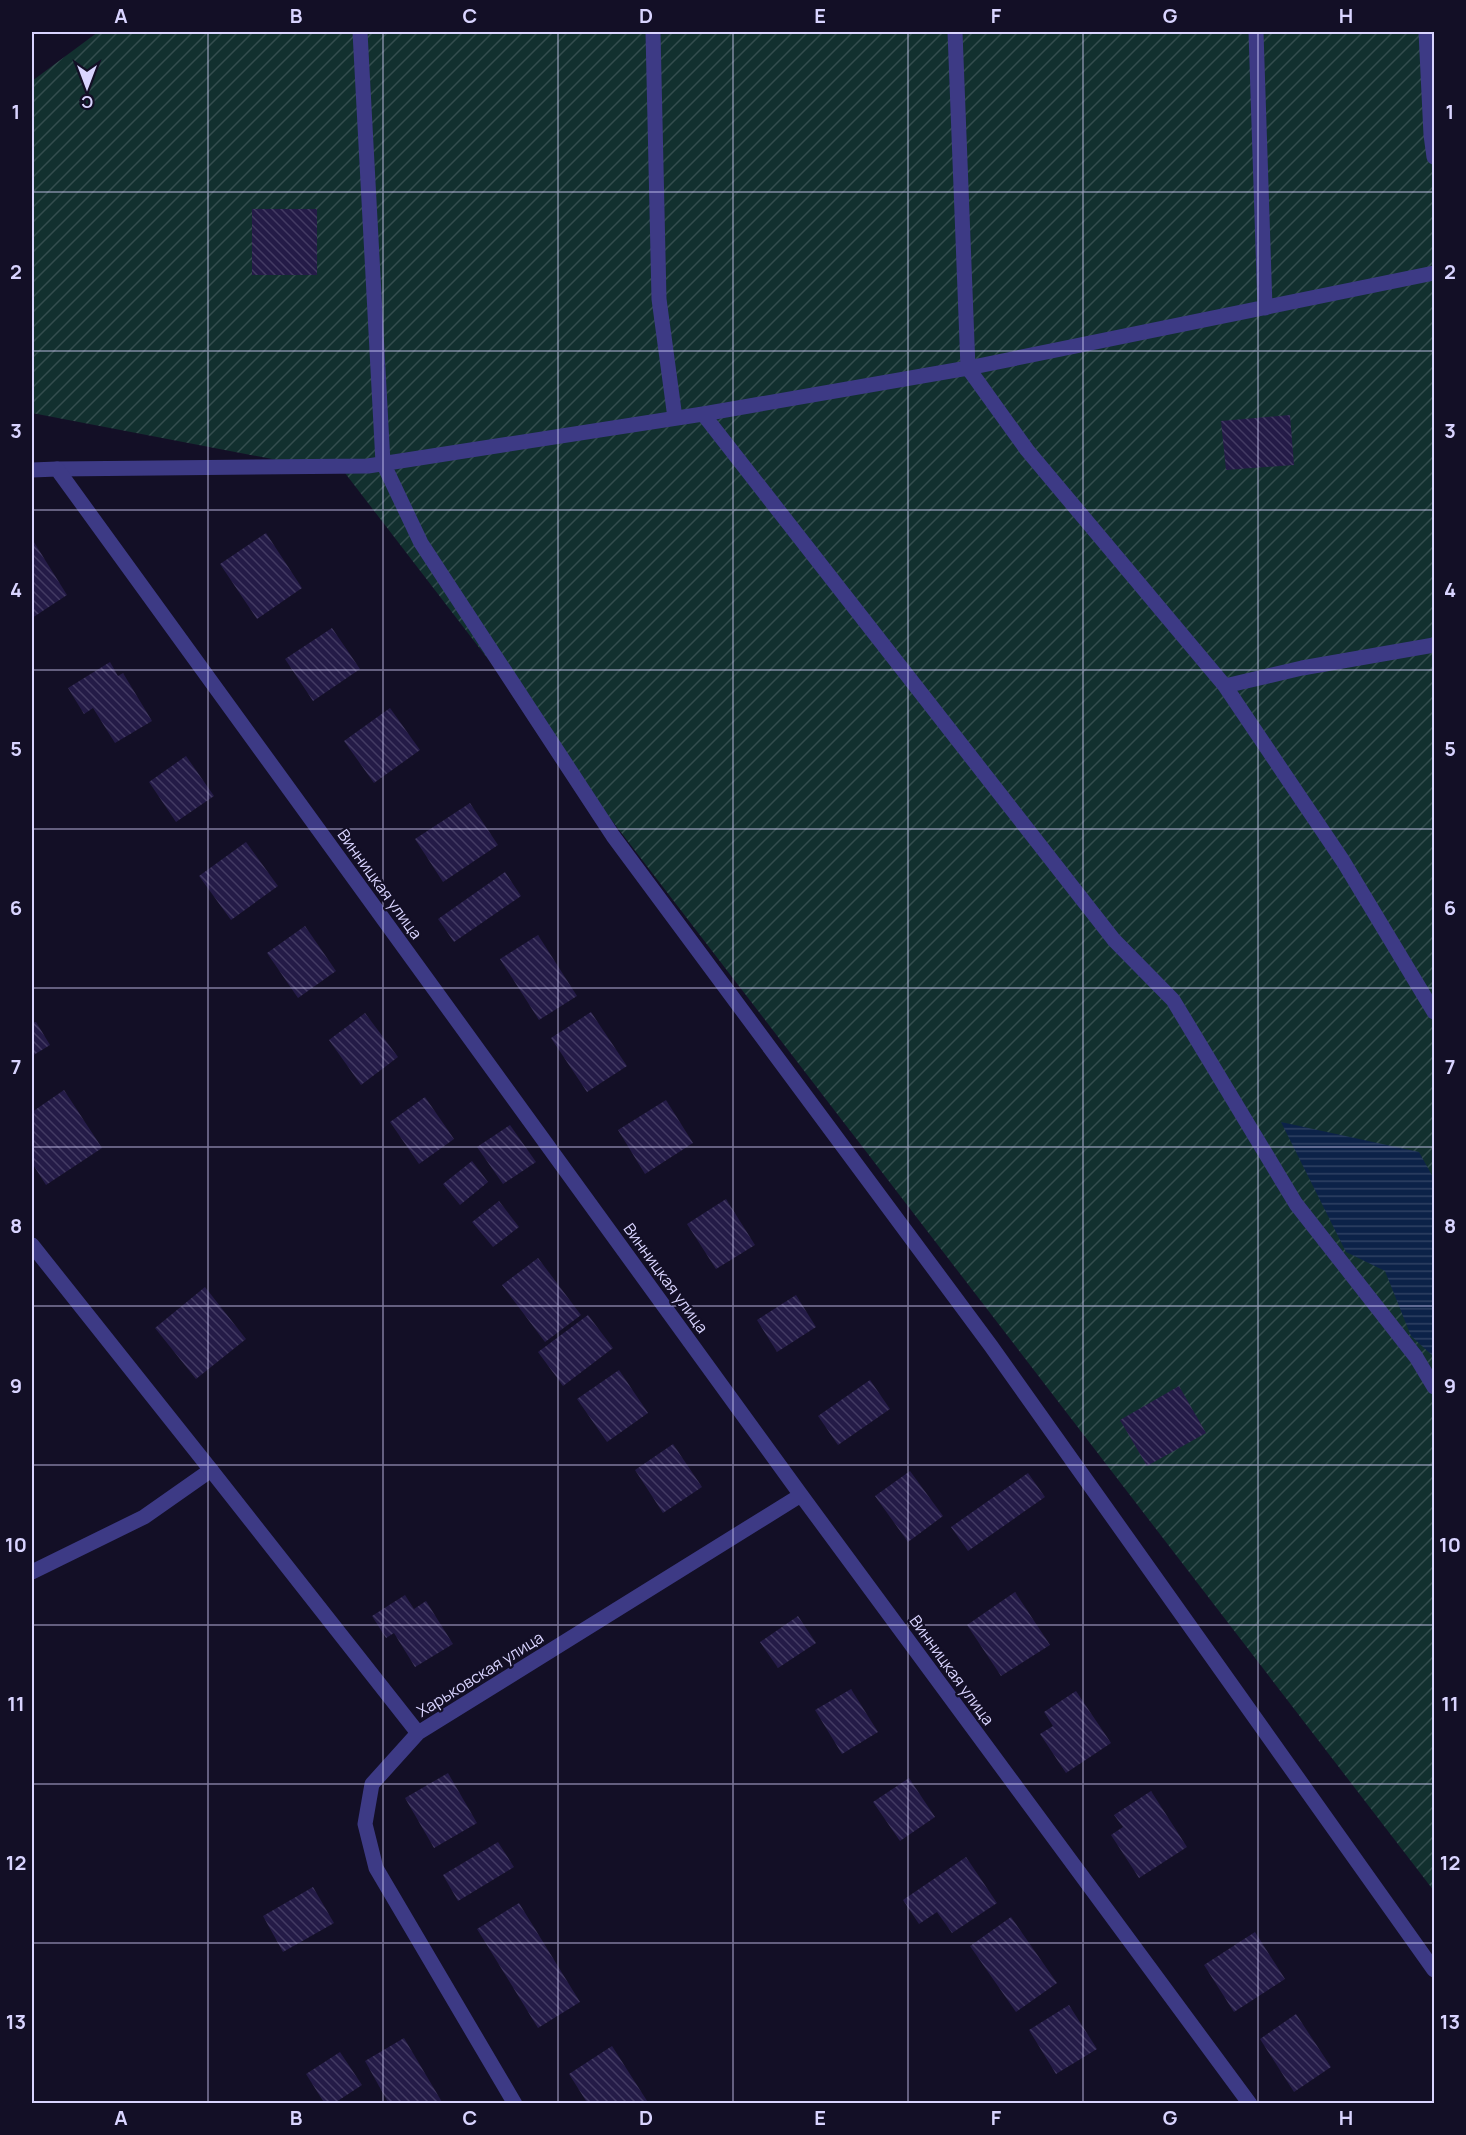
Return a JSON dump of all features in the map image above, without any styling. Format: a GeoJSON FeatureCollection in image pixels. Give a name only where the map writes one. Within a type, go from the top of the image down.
{"type":"FeatureCollection","features":[{"type":"Feature","properties":{"kind":"street"},"geometry":{"type":"LineString","coordinates":[[360,32],[383,464],[421,543],[613,836],[991,1346],[1434,1970]]}},
{"type":"Feature","properties":{"kind":"street"},"geometry":{"type":"LineString","coordinates":[[653,32],[659,299],[675,418]]}},
{"type":"Feature","properties":{"kind":"street"},"geometry":{"type":"LineString","coordinates":[[955,32],[968,368],[1027,450],[1225,686],[1343,861],[1434,1011]]}},
{"type":"Feature","properties":{"kind":"street"},"geometry":{"type":"LineString","coordinates":[[1256,32],[1265,308]]}},
{"type":"Feature","properties":{"kind":"street"},"geometry":{"type":"LineString","coordinates":[[1426,32],[1434,157]]}},
{"type":"Feature","properties":{"kind":"street"},"geometry":{"type":"LineString","coordinates":[[32,470],[383,464],[703,414],[968,368],[1434,273]]}},
{"type":"Feature","properties":{"kind":"street"},"geometry":{"type":"LineString","coordinates":[[703,414],[1114,940],[1173,1000],[1296,1204],[1416,1358],[1434,1387]]}},
{"type":"Feature","properties":{"kind":"street","name":"Винницкая улица"},"geometry":{"type":"LineString","coordinates":[[57,469],[801,1495],[1250,2103]]}},
{"type":"Feature","properties":{"kind":"street"},"geometry":{"type":"LineString","coordinates":[[1225,686],[1302,668],[1434,645]]}},
{"type":"Feature","properties":{"kind":"street"},"geometry":{"type":"LineString","coordinates":[[32,1245],[418,1733]]}},
{"type":"Feature","properties":{"kind":"street"},"geometry":{"type":"LineString","coordinates":[[32,1572],[144,1517],[212,1470]]}},
{"type":"Feature","properties":{"kind":"street","name":"Харьковская улица"},"geometry":{"type":"LineString","coordinates":[[515,2103],[376,1868],[365,1824],[372,1784],[418,1733],[801,1495]]}},
{"type":"Feature","properties":{"kind":"green space"},"geometry":{"type":"Polygon","coordinates":[[[98,32],[1434,32],[1434,1891],[345,473],[32,413],[32,81],[98,32]]]}},
{"type":"Feature","properties":{"kind":"water"},"geometry":{"type":"Polygon","coordinates":[[[1281,1122],[1419,1152],[1434,1179],[1434,1357],[1411,1336],[1385,1271],[1346,1252],[1281,1122]]]}},
{"type":"Feature","properties":{"kind":"building"},"geometry":{"type":"Polygon","coordinates":[[[252,209],[317,209],[317,275],[252,275],[252,209]]]}},
{"type":"Feature","properties":{"kind":"building"},"geometry":{"type":"Polygon","coordinates":[[[1290,415],[1294,465],[1226,470],[1221,421],[1290,415]]]}},
{"type":"Feature","properties":{"kind":"building"},"geometry":{"type":"Polygon","coordinates":[[[266,533],[302,588],[257,619],[220,564],[266,533]]]}},
{"type":"Feature","properties":{"kind":"building"},"geometry":{"type":"Polygon","coordinates":[[[32,539],[67,595],[32,618],[32,539]]]}},
{"type":"Feature","properties":{"kind":"building"},"geometry":{"type":"Polygon","coordinates":[[[332,628],[360,669],[313,701],[285,659],[332,628]]]}},
{"type":"Feature","properties":{"kind":"building"},"geometry":{"type":"Polygon","coordinates":[[[110,662],[118,676],[123,673],[152,721],[115,743],[93,708],[84,714],[68,688],[110,662]]]}},
{"type":"Feature","properties":{"kind":"building"},"geometry":{"type":"Polygon","coordinates":[[[390,708],[420,750],[374,783],[344,741],[390,708]]]}},
{"type":"Feature","properties":{"kind":"building"},"geometry":{"type":"Polygon","coordinates":[[[186,756],[214,796],[176,822],[149,782],[186,756]]]}},
{"type":"Feature","properties":{"kind":"building"},"geometry":{"type":"Polygon","coordinates":[[[470,803],[498,845],[443,882],[415,839],[470,803]]]}},
{"type":"Feature","properties":{"kind":"building"},"geometry":{"type":"Polygon","coordinates":[[[246,842],[278,886],[231,920],[199,876],[246,842]]]}},
{"type":"Feature","properties":{"kind":"building"},"geometry":{"type":"Polygon","coordinates":[[[505,872],[521,896],[454,942],[438,919],[505,872]]]}},
{"type":"Feature","properties":{"kind":"building"},"geometry":{"type":"Polygon","coordinates":[[[305,926],[336,971],[298,998],[267,953],[305,926]]]}},
{"type":"Feature","properties":{"kind":"building"},"geometry":{"type":"Polygon","coordinates":[[[538,935],[577,996],[539,1020],[500,959],[538,935]]]}},
{"type":"Feature","properties":{"kind":"building"},"geometry":{"type":"Polygon","coordinates":[[[591,1012],[627,1066],[587,1092],[551,1038],[591,1012]]]}},
{"type":"Feature","properties":{"kind":"building"},"geometry":{"type":"Polygon","coordinates":[[[365,1013],[398,1057],[361,1085],[329,1040],[365,1013]]]}},
{"type":"Feature","properties":{"kind":"building"},"geometry":{"type":"Polygon","coordinates":[[[32,1022],[36,1022],[50,1045],[32,1056],[32,1022]]]}},
{"type":"Feature","properties":{"kind":"building"},"geometry":{"type":"Polygon","coordinates":[[[64,1090],[102,1148],[46,1185],[32,1163],[32,1112],[64,1090]]]}},
{"type":"Feature","properties":{"kind":"building"},"geometry":{"type":"Polygon","coordinates":[[[425,1097],[454,1139],[419,1164],[390,1122],[425,1097]]]}},
{"type":"Feature","properties":{"kind":"building"},"geometry":{"type":"Polygon","coordinates":[[[666,1100],[693,1143],[645,1174],[618,1130],[666,1100]]]}},
{"type":"Feature","properties":{"kind":"building"},"geometry":{"type":"Polygon","coordinates":[[[510,1125],[536,1162],[503,1184],[477,1147],[510,1125]]]}},
{"type":"Feature","properties":{"kind":"building"},"geometry":{"type":"Polygon","coordinates":[[[472,1161],[488,1182],[460,1205],[443,1184],[472,1161]]]}},
{"type":"Feature","properties":{"kind":"building"},"geometry":{"type":"Polygon","coordinates":[[[726,1199],[755,1245],[716,1269],[687,1224],[726,1199]]]}},
{"type":"Feature","properties":{"kind":"building"},"geometry":{"type":"Polygon","coordinates":[[[499,1201],[519,1227],[493,1247],[472,1222],[499,1201]]]}},
{"type":"Feature","properties":{"kind":"building"},"geometry":{"type":"Polygon","coordinates":[[[538,1258],[581,1315],[545,1342],[502,1285],[538,1258]]]}},
{"type":"Feature","properties":{"kind":"building"},"geometry":{"type":"Polygon","coordinates":[[[205,1287],[246,1339],[196,1379],[155,1328],[205,1287]]]}},
{"type":"Feature","properties":{"kind":"building"},"geometry":{"type":"Polygon","coordinates":[[[796,1295],[816,1327],[777,1352],[757,1320],[796,1295]]]}},
{"type":"Feature","properties":{"kind":"building"},"geometry":{"type":"Polygon","coordinates":[[[588,1315],[613,1348],[563,1386],[538,1352],[588,1315]]]}},
{"type":"Feature","properties":{"kind":"building"},"geometry":{"type":"Polygon","coordinates":[[[619,1370],[648,1413],[607,1442],[577,1399],[619,1370]]]}},
{"type":"Feature","properties":{"kind":"building"},"geometry":{"type":"Polygon","coordinates":[[[870,1380],[890,1409],[838,1445],[818,1416],[870,1380]]]}},
{"type":"Feature","properties":{"kind":"building"},"geometry":{"type":"Polygon","coordinates":[[[1179,1386],[1206,1433],[1147,1466],[1120,1420],[1179,1386]]]}},
{"type":"Feature","properties":{"kind":"building"},"geometry":{"type":"Polygon","coordinates":[[[673,1444],[702,1487],[663,1513],[635,1470],[673,1444]]]}},
{"type":"Feature","properties":{"kind":"building"},"geometry":{"type":"Polygon","coordinates":[[[910,1471],[943,1516],[908,1542],[875,1496],[910,1471]]]}},
{"type":"Feature","properties":{"kind":"building"},"geometry":{"type":"Polygon","coordinates":[[[1028,1473],[1045,1497],[968,1551],[951,1527],[1028,1473]]]}},
{"type":"Feature","properties":{"kind":"building"},"geometry":{"type":"Polygon","coordinates":[[[1015,1592],[1050,1645],[1001,1676],[967,1625],[1015,1592]]]}},
{"type":"Feature","properties":{"kind":"building"},"geometry":{"type":"Polygon","coordinates":[[[405,1595],[414,1609],[426,1601],[453,1644],[415,1667],[394,1633],[386,1638],[372,1616],[405,1595]]]}},
{"type":"Feature","properties":{"kind":"building"},"geometry":{"type":"Polygon","coordinates":[[[798,1616],[816,1643],[778,1668],[760,1642],[798,1616]]]}},
{"type":"Feature","properties":{"kind":"building"},"geometry":{"type":"Polygon","coordinates":[[[851,1689],[878,1732],[842,1754],[815,1710],[851,1689]]]}},
{"type":"Feature","properties":{"kind":"building"},"geometry":{"type":"Polygon","coordinates":[[[1076,1691],[1111,1743],[1066,1773],[1040,1734],[1053,1726],[1044,1712],[1076,1691]]]}},
{"type":"Feature","properties":{"kind":"building"},"geometry":{"type":"Polygon","coordinates":[[[448,1773],[477,1823],[434,1848],[405,1798],[448,1773]]]}},
{"type":"Feature","properties":{"kind":"building"},"geometry":{"type":"Polygon","coordinates":[[[909,1778],[935,1817],[900,1841],[873,1802],[909,1778]]]}},
{"type":"Feature","properties":{"kind":"building"},"geometry":{"type":"Polygon","coordinates":[[[1151,1791],[1187,1847],[1139,1878],[1111,1835],[1123,1827],[1114,1815],[1151,1791]]]}},
{"type":"Feature","properties":{"kind":"building"},"geometry":{"type":"Polygon","coordinates":[[[498,1842],[514,1867],[458,1901],[443,1875],[498,1842]]]}},
{"type":"Feature","properties":{"kind":"building"},"geometry":{"type":"Polygon","coordinates":[[[966,1857],[997,1903],[952,1933],[937,1912],[919,1924],[903,1900],[966,1857]]]}},
{"type":"Feature","properties":{"kind":"building"},"geometry":{"type":"Polygon","coordinates":[[[313,1887],[334,1923],[283,1952],[263,1916],[313,1887]]]}},
{"type":"Feature","properties":{"kind":"building"},"geometry":{"type":"Polygon","coordinates":[[[519,1903],[580,2002],[538,2028],[477,1929],[519,1903]]]}},
{"type":"Feature","properties":{"kind":"building"},"geometry":{"type":"Polygon","coordinates":[[[1011,1917],[1057,1983],[1016,2012],[970,1946],[1011,1917]]]}},
{"type":"Feature","properties":{"kind":"building"},"geometry":{"type":"Polygon","coordinates":[[[1255,1932],[1285,1979],[1234,2012],[1204,1965],[1255,1932]]]}},
{"type":"Feature","properties":{"kind":"building"},"geometry":{"type":"Polygon","coordinates":[[[1069,2005],[1097,2049],[1056,2074],[1029,2030],[1069,2005]]]}},
{"type":"Feature","properties":{"kind":"building"},"geometry":{"type":"Polygon","coordinates":[[[1296,2014],[1331,2067],[1294,2092],[1260,2039],[1296,2014]]]}},
{"type":"Feature","properties":{"kind":"building"},"geometry":{"type":"Polygon","coordinates":[[[404,2038],[442,2102],[439,2104],[389,2104],[365,2061],[404,2038]]]}},
{"type":"Feature","properties":{"kind":"building"},"geometry":{"type":"Polygon","coordinates":[[[612,2046],[649,2104],[588,2104],[569,2074],[612,2046]]]}},
{"type":"Feature","properties":{"kind":"building"},"geometry":{"type":"Polygon","coordinates":[[[340,2052],[362,2085],[333,2104],[325,2104],[306,2074],[340,2052]]]}}]}
